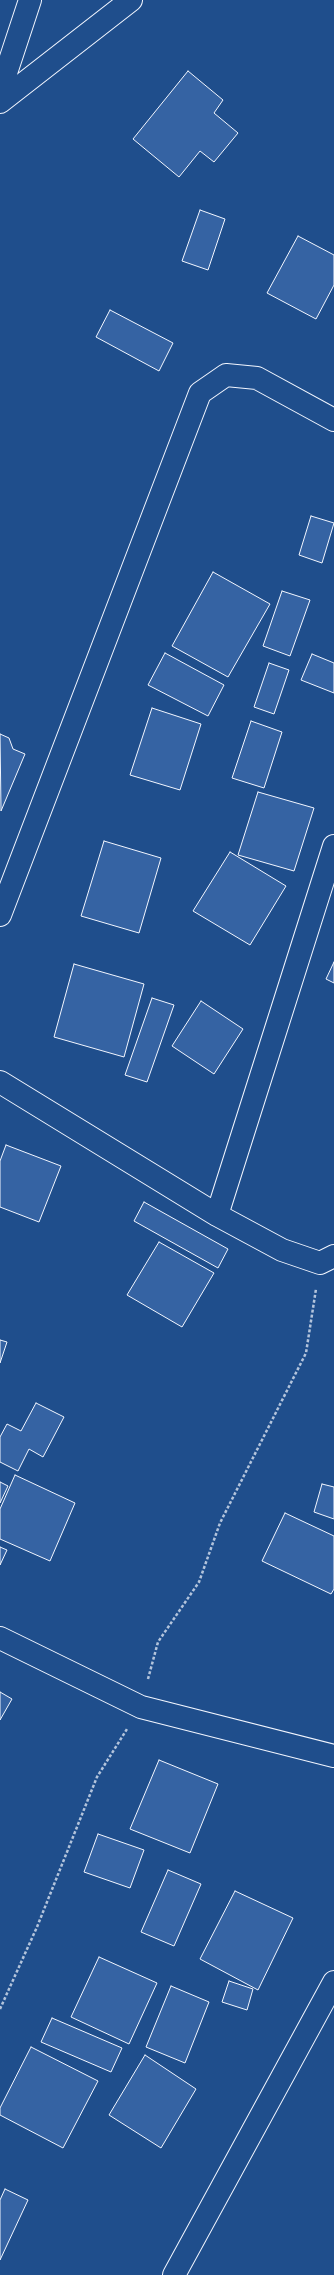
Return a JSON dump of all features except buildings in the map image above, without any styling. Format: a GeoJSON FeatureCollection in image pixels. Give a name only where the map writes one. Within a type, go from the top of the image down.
{"type":"FeatureCollection","features":[{"type":"Feature","properties":{"kind":"street"},"geometry":{"type":"LineString","coordinates":[[0,91],[30,0]]}},
{"type":"Feature","properties":{"kind":"street"},"geometry":{"type":"LineString","coordinates":[[0,102],[131,0]]}},
{"type":"Feature","properties":{"kind":"street"},"geometry":{"type":"LineString","coordinates":[[0,916],[200,393],[226,375],[257,378],[334,420]]}},
{"type":"Feature","properties":{"kind":"street"},"geometry":{"type":"LineString","coordinates":[[217,1215],[334,846]]}},
{"type":"Feature","properties":{"kind":"street"},"geometry":{"type":"LineString","coordinates":[[0,1082],[217,1215],[282,1250],[327,1260]]}},
{"type":"Feature","properties":{"kind":"street"},"geometry":{"type":"LineString","coordinates":[[0,1638],[141,1707],[334,1756]]}},
{"type":"Feature","properties":{"kind":"street"},"geometry":{"type":"LineString","coordinates":[[174,2275],[334,1982]]}},
{"type":"Feature","properties":{"kind":"path"},"geometry":{"type":"LineString","coordinates":[[0,2009],[37,1927],[97,1777],[141,1707],[158,1642],[199,1582],[220,1524],[306,1353],[327,1260]]}}]}
